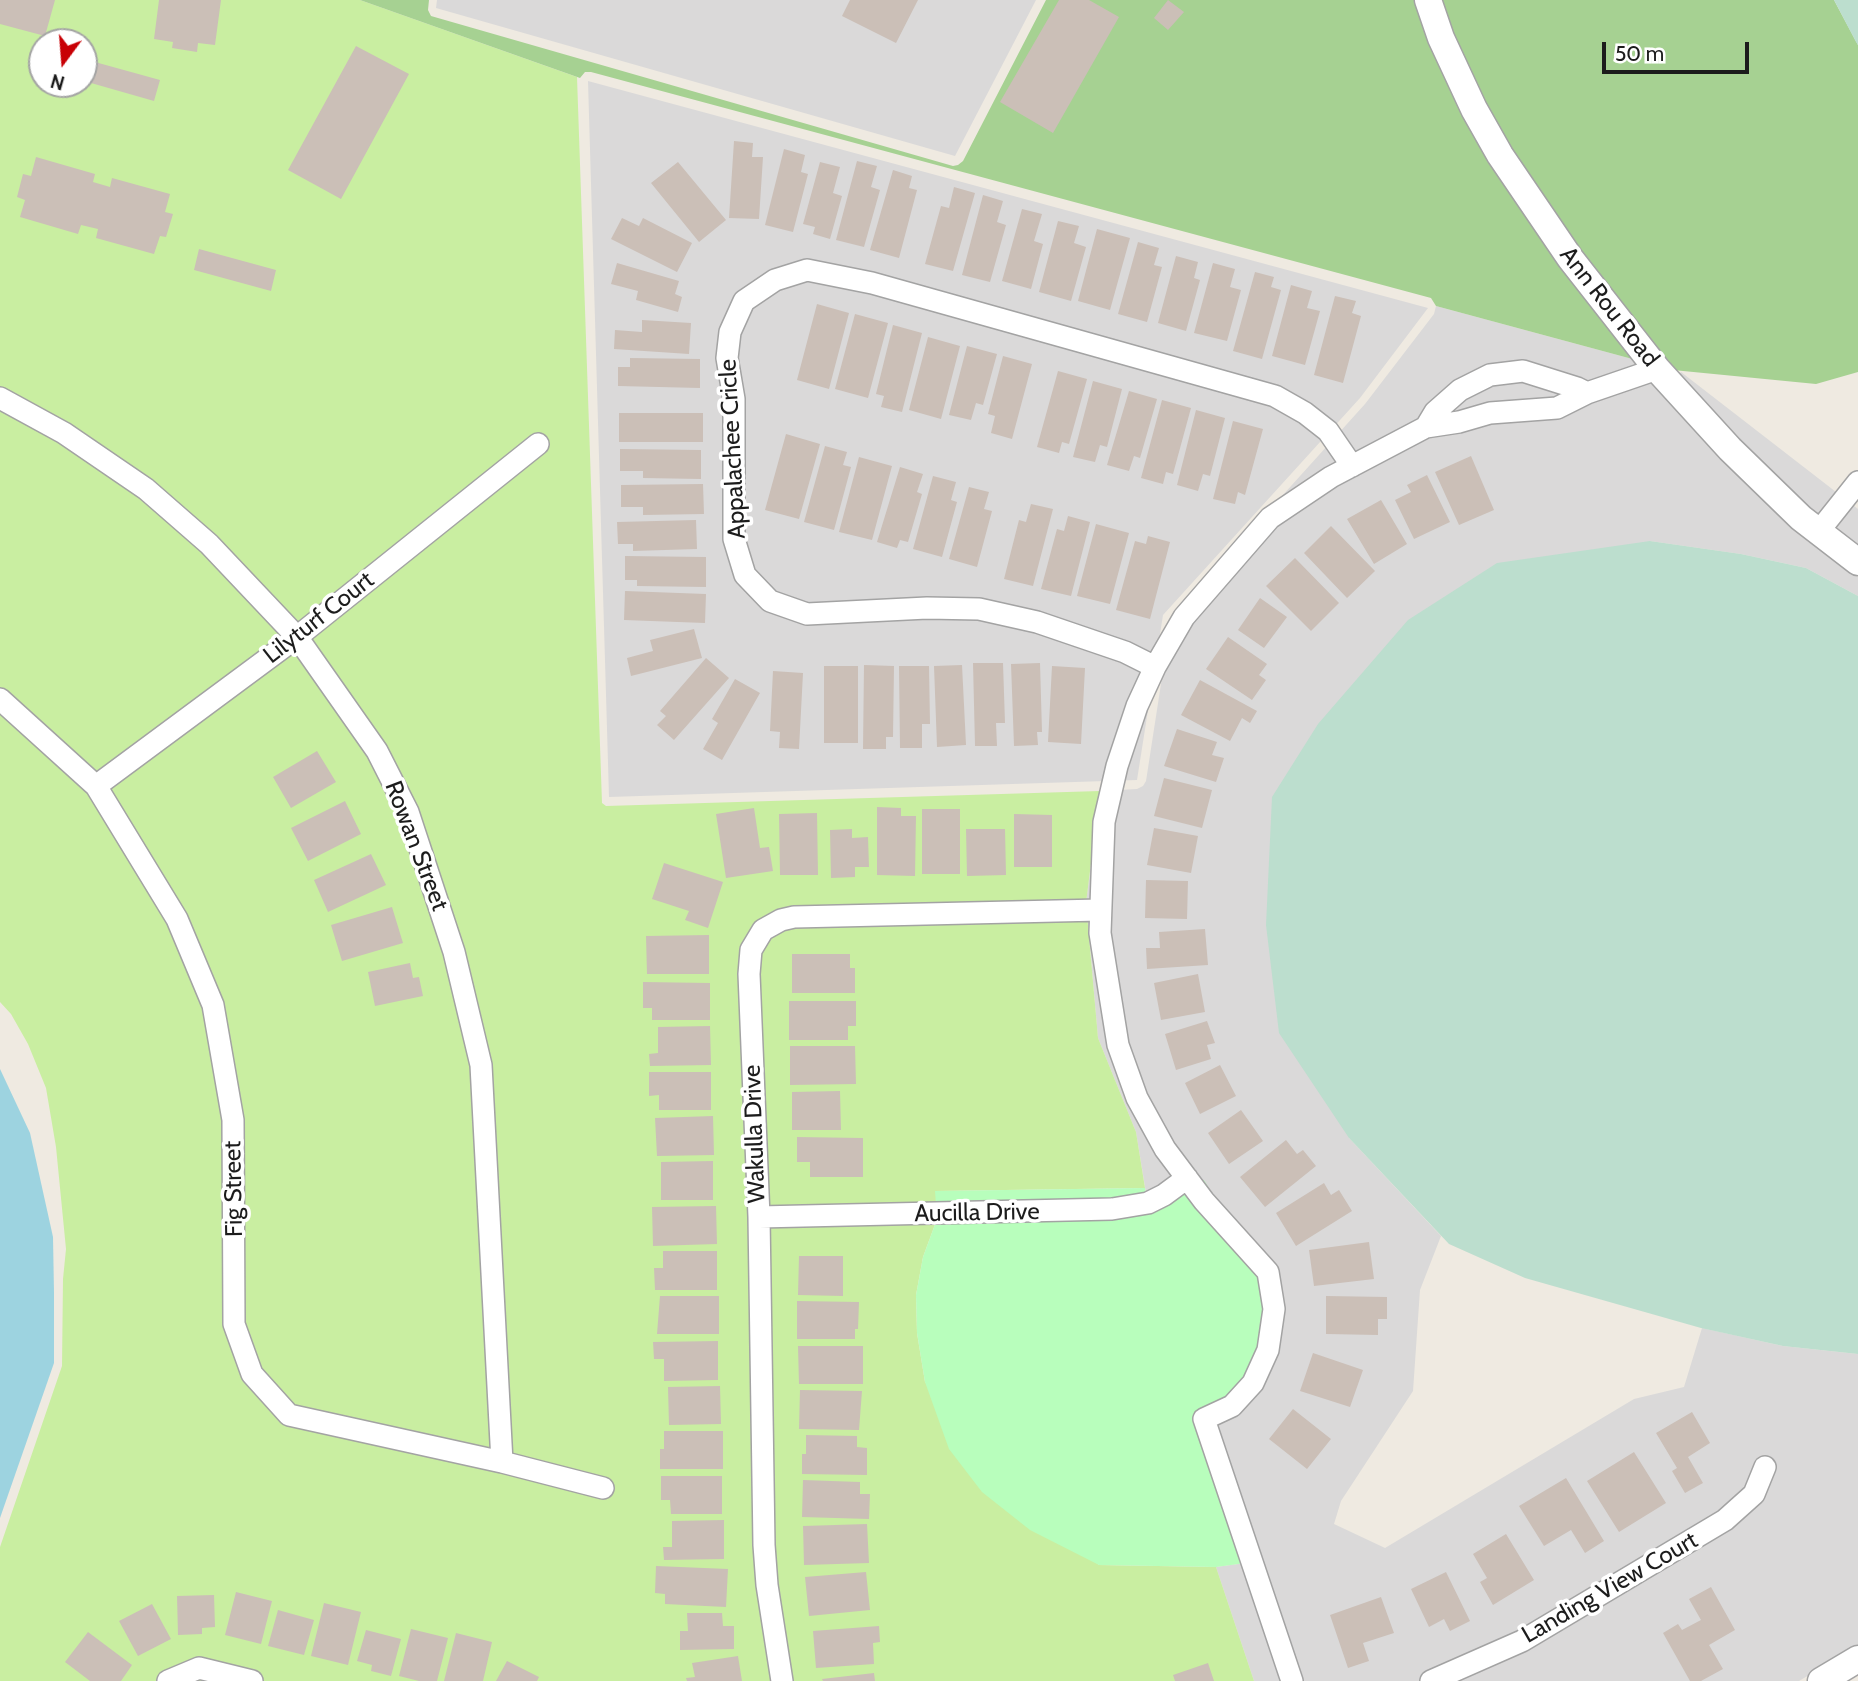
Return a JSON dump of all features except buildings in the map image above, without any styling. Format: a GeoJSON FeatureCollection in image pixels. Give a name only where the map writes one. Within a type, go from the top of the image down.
{"type":"FeatureCollection","features":[{"type":"Feature","properties":{"kind":"street","name":"Ann Rou Road"},"geometry":{"type":"LineString","coordinates":[[1428,0],[1474,109],[1500,155],[1570,258],[1657,369],[1730,449],[1801,518],[1858,562]]}},
{"type":"Feature","properties":{"kind":"street","name":"Appalachee Cricle"},"geometry":{"type":"LineString","coordinates":[[1155,667],[1125,652],[1037,622],[979,609],[927,608],[807,614],[770,601],[745,575],[734,539],[734,399],[727,358],[730,332],[744,301],[775,280],[807,270],[872,283],[1275,396],[1305,412],[1328,431],[1352,466]]}},
{"type":"Feature","properties":{"kind":"street"},"geometry":{"type":"LineString","coordinates":[[1292,1681],[1204,1419],[1232,1406],[1253,1383],[1268,1350],[1274,1309],[1268,1272],[1204,1201],[1165,1149],[1137,1098],[1118,1045],[1100,933],[1104,822],[1116,766],[1137,706],[1155,667],[1184,617],[1270,518],[1331,477],[1426,427],[1516,410],[1557,408],[1587,393],[1657,369]]}},
{"type":"Feature","properties":{"kind":"street"},"geometry":{"type":"LineString","coordinates":[[1426,427],[1435,412],[1460,390],[1490,375],[1523,371],[1587,393]]}},
{"type":"Feature","properties":{"kind":"street"},"geometry":{"type":"LineString","coordinates":[[1473,383],[1484,415]]}},
{"type":"Feature","properties":{"kind":"street","name":"Rowan Street"},"geometry":{"type":"LineString","coordinates":[[0,398],[64,433],[146,489],[209,544],[297,637],[377,751],[408,812],[454,952],[481,1065],[502,1462]]}},
{"type":"Feature","properties":{"kind":"street","name":"Lilyturf Court"},"geometry":{"type":"LineString","coordinates":[[96,786],[297,637],[538,444]]}},
{"type":"Feature","properties":{"kind":"street"},"geometry":{"type":"LineString","coordinates":[[1819,531],[1858,482]]}},
{"type":"Feature","properties":{"kind":"street","name":"Fig Street"},"geometry":{"type":"LineString","coordinates":[[0,699],[96,786],[177,919],[214,1005],[233,1120],[234,1324],[252,1374],[289,1415],[502,1462],[603,1488]]}},
{"type":"Feature","properties":{"kind":"street","name":"Wakulla Drive"},"geometry":{"type":"LineString","coordinates":[[782,1681],[767,1585],[764,1545],[758,1217],[749,960],[753,944],[763,930],[794,917],[1100,910]]}},
{"type":"Feature","properties":{"kind":"street","name":"Aucilla Drive"},"geometry":{"type":"LineString","coordinates":[[758,1217],[1112,1209],[1148,1203],[1187,1178]]}},
{"type":"Feature","properties":{"kind":"street","name":"Landing View Court"},"geometry":{"type":"LineString","coordinates":[[1431,1681],[1522,1641],[1725,1520],[1754,1494],[1765,1467]]}},
{"type":"Feature","properties":{"kind":"street"},"geometry":{"type":"LineString","coordinates":[[1821,1681],[1858,1659]]}},
{"type":"Feature","properties":{"kind":"street"},"geometry":{"type":"LineString","coordinates":[[168,1681],[199,1668],[252,1681]]}},
{"type":"Feature","properties":{"kind":"shaded area"},"geometry":{"type":"Polygon","coordinates":[[[437,0],[1036,0],[955,156],[436,8],[437,0]]]}},
{"type":"Feature","properties":{"kind":"shaded area"},"geometry":{"type":"Polygon","coordinates":[[[588,81],[1428,308],[1360,398],[1163,615],[1137,780],[609,797],[588,81]]]}},
{"type":"Feature","properties":{"kind":"shaded area"},"geometry":{"type":"Polygon","coordinates":[[[1436,306],[1636,360],[1794,527],[1858,577],[1858,596],[1806,568],[1741,554],[1650,541],[1349,1138],[1441,1236],[1420,1290],[1413,1391],[1341,1501],[1334,1524],[1385,1548],[1634,1399],[1684,1387],[1702,1328],[1783,1346],[1858,1354],[1858,1646],[1799,1681],[1254,1681],[1216,1567],[1245,1563],[1147,1199],[1136,1132],[1098,1038],[1086,903],[1100,791],[1137,789],[1146,781],[1171,619],[1365,404],[1434,314],[1436,306]]]}},
{"type":"Feature","properties":{"kind":"shaded area"},"geometry":{"type":"Polygon","coordinates":[[[1681,372],[1858,509],[1858,548],[1807,509],[1737,441],[1678,376],[1681,372]]]}},
{"type":"Feature","properties":{"kind":"green space"},"geometry":{"type":"Polygon","coordinates":[[[0,0],[360,0],[577,77],[602,803],[606,806],[1100,791],[1086,903],[1098,1038],[1136,1132],[1145,1188],[936,1191],[937,1219],[923,1257],[916,1295],[917,1333],[925,1382],[1099,1565],[1216,1567],[1254,1681],[0,1681],[0,1547],[62,1366],[66,1249],[56,1147],[46,1088],[28,1044],[11,1014],[0,1002],[0,0]]]}},
{"type":"Feature","properties":{"kind":"green space"},"geometry":{"type":"Polygon","coordinates":[[[360,0],[429,0],[428,10],[431,16],[953,166],[963,161],[1046,0],[1417,0],[1636,360],[1436,306],[1431,298],[591,72],[585,72],[580,78],[360,0]]]}},
{"type":"Feature","properties":{"kind":"green space"},"geometry":{"type":"Polygon","coordinates":[[[1439,0],[1834,0],[1858,45],[1858,372],[1816,384],[1673,370],[1578,250],[1508,148],[1483,103],[1439,0]]]}},
{"type":"Feature","properties":{"kind":"green space"},"geometry":{"type":"Polygon","coordinates":[[[1834,0],[1858,0],[1858,45],[1856,42],[1834,0]]]}},
{"type":"Feature","properties":{"kind":"green space"},"geometry":{"type":"Polygon","coordinates":[[[1650,541],[1741,554],[1806,568],[1858,596],[1858,1354],[1783,1346],[1701,1328],[1525,1278],[1449,1244],[1349,1138],[1279,1033],[1266,925],[1272,797],[1318,724],[1408,620],[1497,563],[1650,541]]]}},
{"type":"Feature","properties":{"kind":"green space"},"geometry":{"type":"Polygon","coordinates":[[[1204,1180],[1277,1300],[1268,1363],[1208,1424],[1246,1563],[1216,1567],[1099,1565],[1030,1530],[982,1492],[949,1449],[925,1382],[917,1333],[916,1295],[923,1257],[937,1219],[935,1191],[1145,1188],[1147,1199],[1204,1180]]]}},
{"type":"Feature","properties":{"kind":"water"},"geometry":{"type":"Polygon","coordinates":[[[0,1069],[30,1133],[53,1237],[54,1363],[0,1518],[0,1069]]]}}]}
